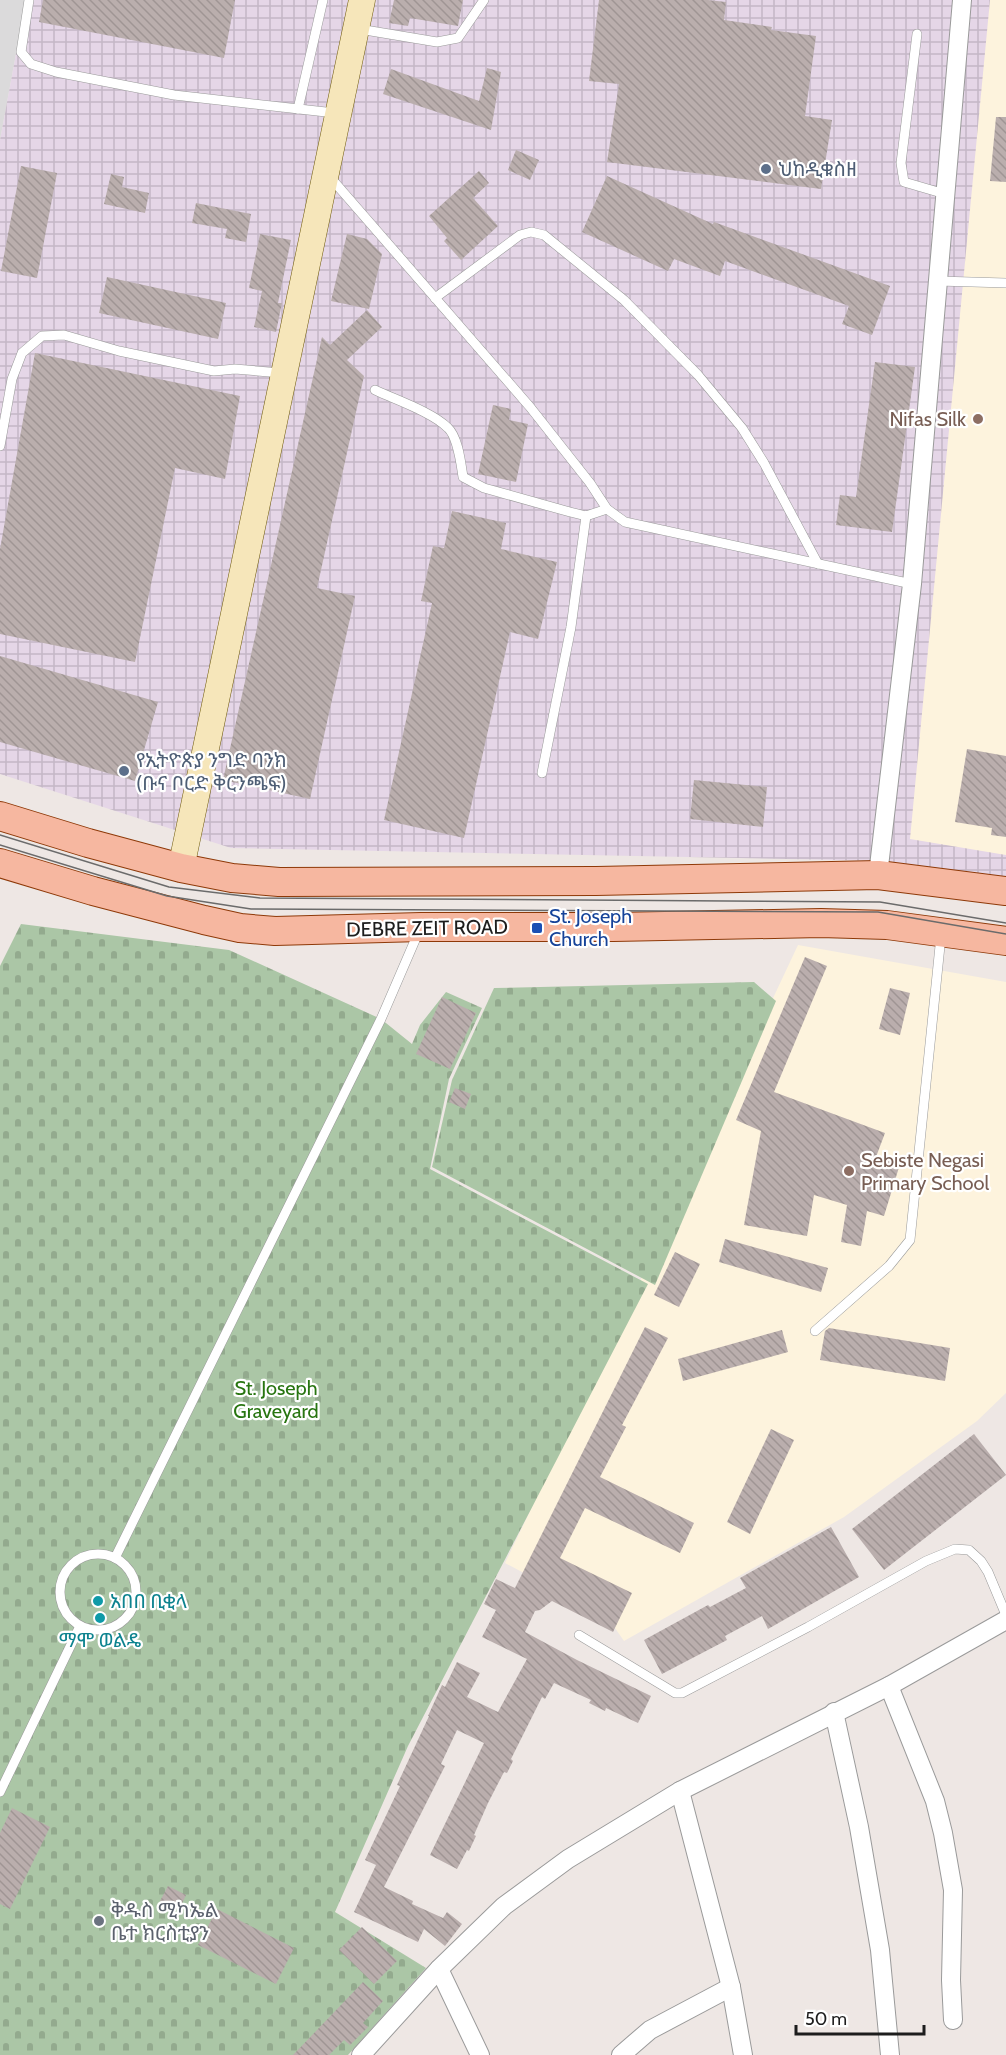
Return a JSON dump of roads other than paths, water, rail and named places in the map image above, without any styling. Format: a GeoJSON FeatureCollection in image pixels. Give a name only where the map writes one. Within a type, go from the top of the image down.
{"type":"FeatureCollection","features":[{"type":"Feature","properties":{"kind":"main road"},"geometry":{"type":"LineString","coordinates":[[181,868],[362,0]]}},
{"type":"Feature","properties":{"kind":"main road"},"geometry":{"type":"LineString","coordinates":[[0,816],[181,868],[232,878],[279,882],[585,881],[878,875],[1006,891]]}},
{"type":"Feature","properties":{"kind":"main road","name":"DEBRE ZEIT ROAD"},"geometry":{"type":"LineString","coordinates":[[0,863],[113,897],[240,928],[275,931],[421,927],[614,927],[821,923],[887,925],[1006,941]]}},
{"type":"Feature","properties":{"kind":"street"},"geometry":{"type":"LineString","coordinates":[[878,875],[912,584],[962,0]]}},
{"type":"Feature","properties":{"kind":"street"},"geometry":{"type":"LineString","coordinates":[[361,2055],[439,1969],[504,1906],[568,1859],[680,1791],[889,1686],[1006,1620]]}},
{"type":"Feature","properties":{"kind":"street"},"geometry":{"type":"LineString","coordinates":[[889,1686],[935,1801],[943,1833],[952,1890],[953,2020]]}},
{"type":"Feature","properties":{"kind":"street"},"geometry":{"type":"LineString","coordinates":[[834,1712],[860,1827],[880,1950],[890,2055]]}},
{"type":"Feature","properties":{"kind":"street"},"geometry":{"type":"LineString","coordinates":[[680,1791],[731,1987],[743,2055]]}},
{"type":"Feature","properties":{"kind":"street"},"geometry":{"type":"LineString","coordinates":[[439,1969],[480,2055]]}},
{"type":"Feature","properties":{"kind":"street"},"geometry":{"type":"LineString","coordinates":[[621,2055],[650,2030],[731,1987]]}},
{"type":"Feature","properties":{"kind":"lane"},"geometry":{"type":"LineString","coordinates":[[29,0],[21,52],[31,64],[56,72],[174,95],[338,113]]}},
{"type":"Feature","properties":{"kind":"lane"},"geometry":{"type":"LineString","coordinates":[[298,109],[323,0]]}},
{"type":"Feature","properties":{"kind":"lane"},"geometry":{"type":"LineString","coordinates":[[356,28],[437,42],[458,38],[484,0]]}},
{"type":"Feature","properties":{"kind":"lane"},"geometry":{"type":"LineString","coordinates":[[917,34],[901,163],[904,182],[945,194]]}},
{"type":"Feature","properties":{"kind":"lane"},"geometry":{"type":"LineString","coordinates":[[326,173],[530,407],[608,509],[625,522],[912,584]]}},
{"type":"Feature","properties":{"kind":"lane"},"geometry":{"type":"LineString","coordinates":[[435,298],[520,235],[531,232],[543,235],[624,300],[698,375],[742,428],[764,463],[818,564]]}},
{"type":"Feature","properties":{"kind":"lane"},"geometry":{"type":"LineString","coordinates":[[938,281],[1006,283]]}},
{"type":"Feature","properties":{"kind":"lane"},"geometry":{"type":"LineString","coordinates":[[0,446],[12,379],[22,354],[42,336],[64,335],[119,351],[213,371],[235,369],[284,374]]}},
{"type":"Feature","properties":{"kind":"lane"},"geometry":{"type":"LineString","coordinates":[[375,390],[422,411],[449,428],[458,449],[464,477],[484,488],[586,516],[608,509]]}},
{"type":"Feature","properties":{"kind":"lane"},"geometry":{"type":"LineString","coordinates":[[542,773],[571,627],[586,516]]}},
{"type":"Feature","properties":{"kind":"lane"},"geometry":{"type":"LineString","coordinates":[[115,1558],[381,1019],[421,927]]}},
{"type":"Feature","properties":{"kind":"lane"},"geometry":{"type":"LineString","coordinates":[[815,1331],[889,1266],[910,1240],[941,931]]}},
{"type":"Feature","properties":{"kind":"lane"},"geometry":{"type":"LineString","coordinates":[[579,1635],[675,1693],[682,1693],[927,1561],[956,1549],[969,1550],[981,1561],[1006,1615]]}},
{"type":"Feature","properties":{"kind":"lane"},"geometry":{"type":"LineString","coordinates":[[101,1554],[115,1558],[127,1567],[134,1580],[136,1595],[132,1609],[122,1621],[109,1628],[95,1630],[80,1626],[69,1617],[61,1604],[60,1589],[64,1575],[73,1563],[86,1556],[101,1554]]}},
{"type":"Feature","properties":{"kind":"lane"},"geometry":{"type":"LineString","coordinates":[[0,1792],[80,1626]]}},
{"type":"Feature","properties":{"kind":"tram line"},"geometry":{"type":"LineString","coordinates":[[0,835],[169,887],[260,898],[880,902],[1006,923]]}},
{"type":"Feature","properties":{"kind":"tram line"},"geometry":{"type":"LineString","coordinates":[[0,845],[167,896],[251,909],[878,912],[1006,934]]}},
{"type":"Feature","properties":{"kind":"place","name":"ህከዲቁስዘ"},"geometry":{"type":"Point","coordinates":[766,169]}},
{"type":"Feature","properties":{"kind":"place","name":"Nifas Silk"},"geometry":{"type":"Point","coordinates":[978,419]}},
{"type":"Feature","properties":{"kind":"place","name":"የኢትዮጵያ ንግድ ባንክ (ቡና ቦርድ ቅርንጫፍ)"},"geometry":{"type":"Point","coordinates":[124,771]}},
{"type":"Feature","properties":{"kind":"place","name":"St. Joseph Church"},"geometry":{"type":"Point","coordinates":[537,928]}},
{"type":"Feature","properties":{"kind":"place","name":"Sebiste Negasi Primary School"},"geometry":{"type":"Point","coordinates":[849,1171]}},
{"type":"Feature","properties":{"kind":"place","name":"አበበ ቢቂላ"},"geometry":{"type":"Point","coordinates":[98,1601]}},
{"type":"Feature","properties":{"kind":"place","name":"ማሞ ወልዴ"},"geometry":{"type":"Point","coordinates":[100,1618]}},
{"type":"Feature","properties":{"kind":"place","name":"ቅዱስ ሚካኤል ቤተ ክርስቲያን"},"geometry":{"type":"Point","coordinates":[99,1921]}},
{"type":"Feature","properties":{"kind":"park label","name":"St. Joseph Graveyard"},"geometry":{"type":"Point","coordinates":[276,1400]}}]}
